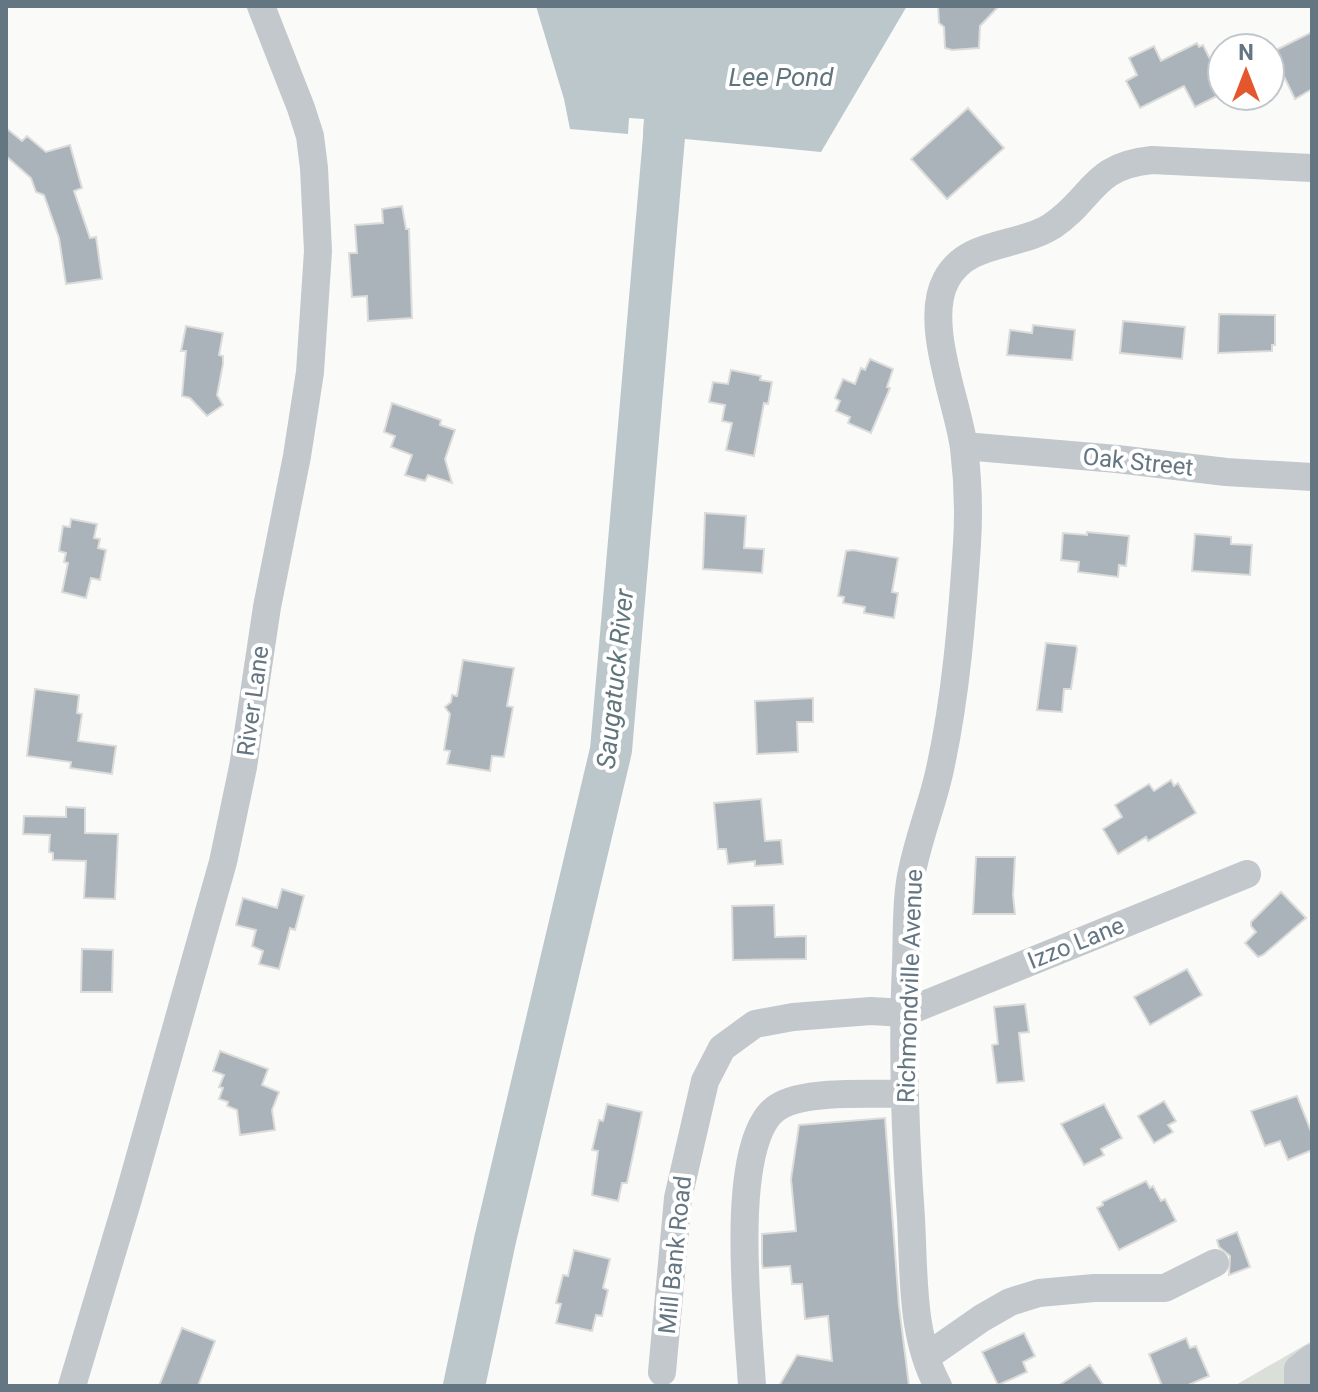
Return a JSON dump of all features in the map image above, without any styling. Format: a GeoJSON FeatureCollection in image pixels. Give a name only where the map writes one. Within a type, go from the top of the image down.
{"type":"FeatureCollection","features":[{"type":"Feature","properties":{"kind":"street","name":"River Lane"},"geometry":{"type":"LineString","coordinates":[[72,1386],[133,1185],[223,862],[243,767],[260,652],[310,372],[318,251],[313,157],[301,108],[261,6]]}},
{"type":"Feature","properties":{"kind":"street","name":"Richmondville Avenue"},"geometry":{"type":"LineString","coordinates":[[938,1386],[926,1357],[916,1304],[904,1013],[909,886],[915,852],[940,768],[960,633],[968,498],[964,446],[938,321],[939,298],[958,262],[982,249],[1025,239],[1053,225],[1102,176],[1127,162],[1152,160],[1312,168]]}},
{"type":"Feature","properties":{"kind":"street","name":"Oak Street"},"geometry":{"type":"LineString","coordinates":[[964,446],[1226,472],[1312,477]]}},
{"type":"Feature","properties":{"kind":"street","name":"Izzo Lane"},"geometry":{"type":"LineString","coordinates":[[904,1013],[1247,874]]}},
{"type":"Feature","properties":{"kind":"street","name":"Mill Bank Road"},"geometry":{"type":"LineString","coordinates":[[662,1372],[678,1198],[705,1081],[722,1048],[755,1024],[793,1017],[871,1011],[904,1013]]}},
{"type":"Feature","properties":{"kind":"street"},"geometry":{"type":"LineString","coordinates":[[752,1386],[743,1217],[751,1151],[764,1121],[775,1108],[788,1101],[809,1097],[905,1094]]}},
{"type":"Feature","properties":{"kind":"street"},"geometry":{"type":"LineString","coordinates":[[926,1357],[1010,1302],[1039,1293],[1094,1288],[1165,1288],[1215,1263]]}},
{"type":"Feature","properties":{"kind":"street"},"geometry":{"type":"LineString","coordinates":[[1298,1386],[1298,1369],[1312,1358]]}},
{"type":"Feature","properties":{"kind":"shaded area"},"geometry":{"type":"Polygon","coordinates":[[[1312,1341],[1312,1386],[1234,1386],[1312,1341]]]}},
{"type":"Feature","properties":{"kind":"water","name":"Lee Pond"},"geometry":{"type":"Polygon","coordinates":[[[536,6],[907,6],[821,152],[643,135],[644,119],[629,118],[628,134],[570,129],[536,6]]]}},
{"type":"Feature","properties":{"kind":"building"},"geometry":{"type":"Polygon","coordinates":[[[938,6],[999,6],[980,26],[979,48],[952,50],[945,48],[944,27],[939,23],[938,6]]]}},
{"type":"Feature","properties":{"kind":"building"},"geometry":{"type":"Polygon","coordinates":[[[1312,32],[1312,89],[1295,99],[1286,81],[1286,45],[1312,32]]]}},
{"type":"Feature","properties":{"kind":"building"},"geometry":{"type":"Polygon","coordinates":[[[1197,43],[1199,47],[1203,45],[1206,51],[1206,102],[1195,107],[1184,86],[1140,108],[1126,81],[1137,75],[1129,58],[1154,46],[1161,61],[1197,43]]]}},
{"type":"Feature","properties":{"kind":"building"},"geometry":{"type":"Polygon","coordinates":[[[968,108],[1004,148],[947,199],[911,159],[968,108]]]}},
{"type":"Feature","properties":{"kind":"building"},"geometry":{"type":"Polygon","coordinates":[[[6,128],[22,141],[27,136],[46,152],[70,145],[82,188],[74,191],[90,238],[96,237],[102,279],[66,284],[59,238],[44,195],[36,192],[31,178],[6,156],[6,128]]]}},
{"type":"Feature","properties":{"kind":"building"},"geometry":{"type":"Polygon","coordinates":[[[402,206],[406,229],[409,229],[412,318],[368,321],[367,296],[352,297],[349,253],[357,253],[355,225],[383,223],[382,209],[402,206]]]}},
{"type":"Feature","properties":{"kind":"building"},"geometry":{"type":"Polygon","coordinates":[[[1219,314],[1275,315],[1275,345],[1272,345],[1272,351],[1218,353],[1219,314]]]}},
{"type":"Feature","properties":{"kind":"building"},"geometry":{"type":"Polygon","coordinates":[[[1123,321],[1185,327],[1182,359],[1120,353],[1123,321]]]}},
{"type":"Feature","properties":{"kind":"building"},"geometry":{"type":"Polygon","coordinates":[[[1033,325],[1075,330],[1072,360],[1007,355],[1010,330],[1032,333],[1033,325]]]}},
{"type":"Feature","properties":{"kind":"building"},"geometry":{"type":"Polygon","coordinates":[[[186,326],[223,333],[219,355],[223,356],[223,364],[217,395],[223,405],[207,416],[190,398],[182,396],[186,351],[181,351],[186,326]]]}},
{"type":"Feature","properties":{"kind":"building"},"geometry":{"type":"Polygon","coordinates":[[[870,359],[893,369],[887,387],[890,388],[871,433],[848,423],[850,417],[836,411],[840,401],[835,398],[843,379],[855,384],[861,368],[865,370],[870,359]]]}},
{"type":"Feature","properties":{"kind":"building"},"geometry":{"type":"Polygon","coordinates":[[[731,370],[761,376],[760,380],[772,382],[768,404],[764,403],[754,456],[726,450],[732,423],[722,421],[725,405],[709,402],[713,382],[728,384],[731,370]]]}},
{"type":"Feature","properties":{"kind":"building"},"geometry":{"type":"Polygon","coordinates":[[[392,403],[441,420],[440,425],[455,430],[445,459],[452,483],[428,475],[425,481],[405,475],[412,455],[391,447],[395,436],[384,432],[392,403]]]}},
{"type":"Feature","properties":{"kind":"building"},"geometry":{"type":"Polygon","coordinates":[[[705,513],[746,516],[744,548],[764,549],[762,573],[703,569],[705,513]]]}},
{"type":"Feature","properties":{"kind":"building"},"geometry":{"type":"Polygon","coordinates":[[[71,519],[97,524],[94,538],[100,539],[98,548],[106,550],[100,580],[91,578],[86,598],[62,592],[68,563],[64,562],[66,553],[59,551],[63,526],[70,527],[71,519]]]}},
{"type":"Feature","properties":{"kind":"building"},"geometry":{"type":"Polygon","coordinates":[[[1087,532],[1129,536],[1126,566],[1119,565],[1118,577],[1078,572],[1079,562],[1061,560],[1063,533],[1087,535],[1087,532]]]}},
{"type":"Feature","properties":{"kind":"building"},"geometry":{"type":"Polygon","coordinates":[[[1195,534],[1231,537],[1231,544],[1252,545],[1250,575],[1192,571],[1195,534]]]}},
{"type":"Feature","properties":{"kind":"building"},"geometry":{"type":"Polygon","coordinates":[[[846,551],[898,558],[892,592],[898,593],[894,618],[864,613],[865,607],[843,603],[844,597],[838,596],[846,551]]]}},
{"type":"Feature","properties":{"kind":"building"},"geometry":{"type":"Polygon","coordinates":[[[1046,643],[1076,646],[1077,649],[1071,689],[1064,689],[1062,712],[1037,710],[1046,643]]]}},
{"type":"Feature","properties":{"kind":"building"},"geometry":{"type":"Polygon","coordinates":[[[463,660],[514,668],[507,706],[513,707],[504,757],[492,756],[490,771],[447,764],[450,751],[444,750],[450,714],[445,707],[451,702],[452,695],[457,696],[463,660]]]}},
{"type":"Feature","properties":{"kind":"building"},"geometry":{"type":"Polygon","coordinates":[[[35,689],[79,695],[77,713],[82,714],[78,741],[116,746],[112,774],[70,768],[71,762],[27,756],[35,689]]]}},
{"type":"Feature","properties":{"kind":"building"},"geometry":{"type":"Polygon","coordinates":[[[813,698],[813,722],[797,722],[798,752],[757,754],[755,701],[813,698]]]}},
{"type":"Feature","properties":{"kind":"building"},"geometry":{"type":"Polygon","coordinates":[[[1171,780],[1174,786],[1178,783],[1196,813],[1148,841],[1146,837],[1118,854],[1103,829],[1122,817],[1115,805],[1149,784],[1154,791],[1171,780]]]}},
{"type":"Feature","properties":{"kind":"building"},"geometry":{"type":"Polygon","coordinates":[[[761,799],[765,841],[781,840],[783,864],[755,866],[755,861],[728,864],[726,849],[718,849],[714,803],[761,799]]]}},
{"type":"Feature","properties":{"kind":"building"},"geometry":{"type":"Polygon","coordinates":[[[66,807],[85,808],[85,833],[118,834],[115,899],[84,898],[86,861],[53,860],[53,853],[49,852],[50,835],[23,834],[24,816],[66,817],[66,807]]]}},
{"type":"Feature","properties":{"kind":"building"},"geometry":{"type":"Polygon","coordinates":[[[976,857],[1015,857],[1015,914],[973,914],[976,857]]]}},
{"type":"Feature","properties":{"kind":"building"},"geometry":{"type":"Polygon","coordinates":[[[282,889],[304,896],[295,930],[290,928],[279,969],[259,964],[263,951],[252,946],[256,930],[236,925],[243,898],[277,908],[282,889]]]}},
{"type":"Feature","properties":{"kind":"building"},"geometry":{"type":"Polygon","coordinates":[[[1281,892],[1306,918],[1258,957],[1245,943],[1256,932],[1251,922],[1281,892]]]}},
{"type":"Feature","properties":{"kind":"building"},"geometry":{"type":"Polygon","coordinates":[[[774,905],[775,937],[806,936],[806,959],[733,960],[732,906],[774,905]]]}},
{"type":"Feature","properties":{"kind":"building"},"geometry":{"type":"Polygon","coordinates":[[[82,949],[113,950],[112,992],[81,992],[82,949]]]}},
{"type":"Feature","properties":{"kind":"building"},"geometry":{"type":"Polygon","coordinates":[[[1187,969],[1202,995],[1150,1025],[1134,997],[1187,969]]]}},
{"type":"Feature","properties":{"kind":"building"},"geometry":{"type":"Polygon","coordinates":[[[1025,1004],[1029,1032],[1019,1033],[1024,1081],[997,1083],[992,1045],[998,1044],[994,1007],[1025,1004]]]}},
{"type":"Feature","properties":{"kind":"building"},"geometry":{"type":"Polygon","coordinates":[[[220,1051],[268,1069],[262,1085],[279,1092],[272,1110],[275,1130],[240,1135],[237,1110],[219,1099],[223,1088],[219,1087],[224,1075],[213,1071],[220,1051]]]}},
{"type":"Feature","properties":{"kind":"building"},"geometry":{"type":"Polygon","coordinates":[[[1297,1096],[1312,1134],[1312,1150],[1288,1160],[1280,1141],[1265,1146],[1251,1111],[1297,1096]]]}},
{"type":"Feature","properties":{"kind":"building"},"geometry":{"type":"Polygon","coordinates":[[[1164,1101],[1176,1121],[1168,1125],[1173,1132],[1154,1143],[1138,1116],[1164,1101]]]}},
{"type":"Feature","properties":{"kind":"building"},"geometry":{"type":"Polygon","coordinates":[[[607,1104],[642,1112],[627,1183],[622,1183],[618,1201],[592,1195],[598,1151],[592,1150],[599,1120],[603,1121],[607,1104]]]}},
{"type":"Feature","properties":{"kind":"building"},"geometry":{"type":"Polygon","coordinates":[[[1104,1104],[1122,1138],[1101,1149],[1104,1155],[1084,1165],[1061,1124],[1104,1104]]]}},
{"type":"Feature","properties":{"kind":"building"},"geometry":{"type":"Polygon","coordinates":[[[885,1118],[899,1306],[909,1386],[779,1386],[797,1355],[832,1361],[828,1316],[805,1319],[802,1284],[792,1284],[790,1266],[763,1268],[762,1264],[762,1234],[796,1231],[791,1179],[799,1125],[885,1118]]]}},
{"type":"Feature","properties":{"kind":"building"},"geometry":{"type":"Polygon","coordinates":[[[1146,1181],[1150,1188],[1153,1186],[1161,1201],[1165,1199],[1176,1221],[1119,1250],[1097,1208],[1103,1205],[1102,1202],[1146,1181]]]}},
{"type":"Feature","properties":{"kind":"building"},"geometry":{"type":"Polygon","coordinates":[[[1237,1232],[1250,1267],[1229,1275],[1230,1256],[1219,1247],[1217,1240],[1237,1232]]]}},
{"type":"Feature","properties":{"kind":"building"},"geometry":{"type":"Polygon","coordinates":[[[574,1250],[610,1259],[603,1288],[608,1290],[602,1316],[596,1315],[592,1331],[556,1323],[561,1304],[556,1303],[563,1275],[568,1276],[574,1250]]]}},
{"type":"Feature","properties":{"kind":"building"},"geometry":{"type":"Polygon","coordinates":[[[182,1328],[215,1341],[198,1386],[159,1386],[182,1328]]]}},
{"type":"Feature","properties":{"kind":"building"},"geometry":{"type":"Polygon","coordinates":[[[1024,1333],[1035,1356],[1023,1362],[1027,1372],[998,1385],[982,1352],[1024,1333]]]}},
{"type":"Feature","properties":{"kind":"building"},"geometry":{"type":"Polygon","coordinates":[[[1186,1338],[1190,1348],[1196,1346],[1209,1376],[1186,1386],[1162,1386],[1149,1354],[1186,1338]]]}},
{"type":"Feature","properties":{"kind":"building"},"geometry":{"type":"Polygon","coordinates":[[[1090,1365],[1104,1386],[1058,1386],[1090,1365]]]}},
{"type":"Feature","properties":{"kind":"waterway","name":"Saugatuck River"},"geometry":{"type":"LineString","coordinates":[[464,1386],[495,1240],[611,750],[673,6]]}}]}
